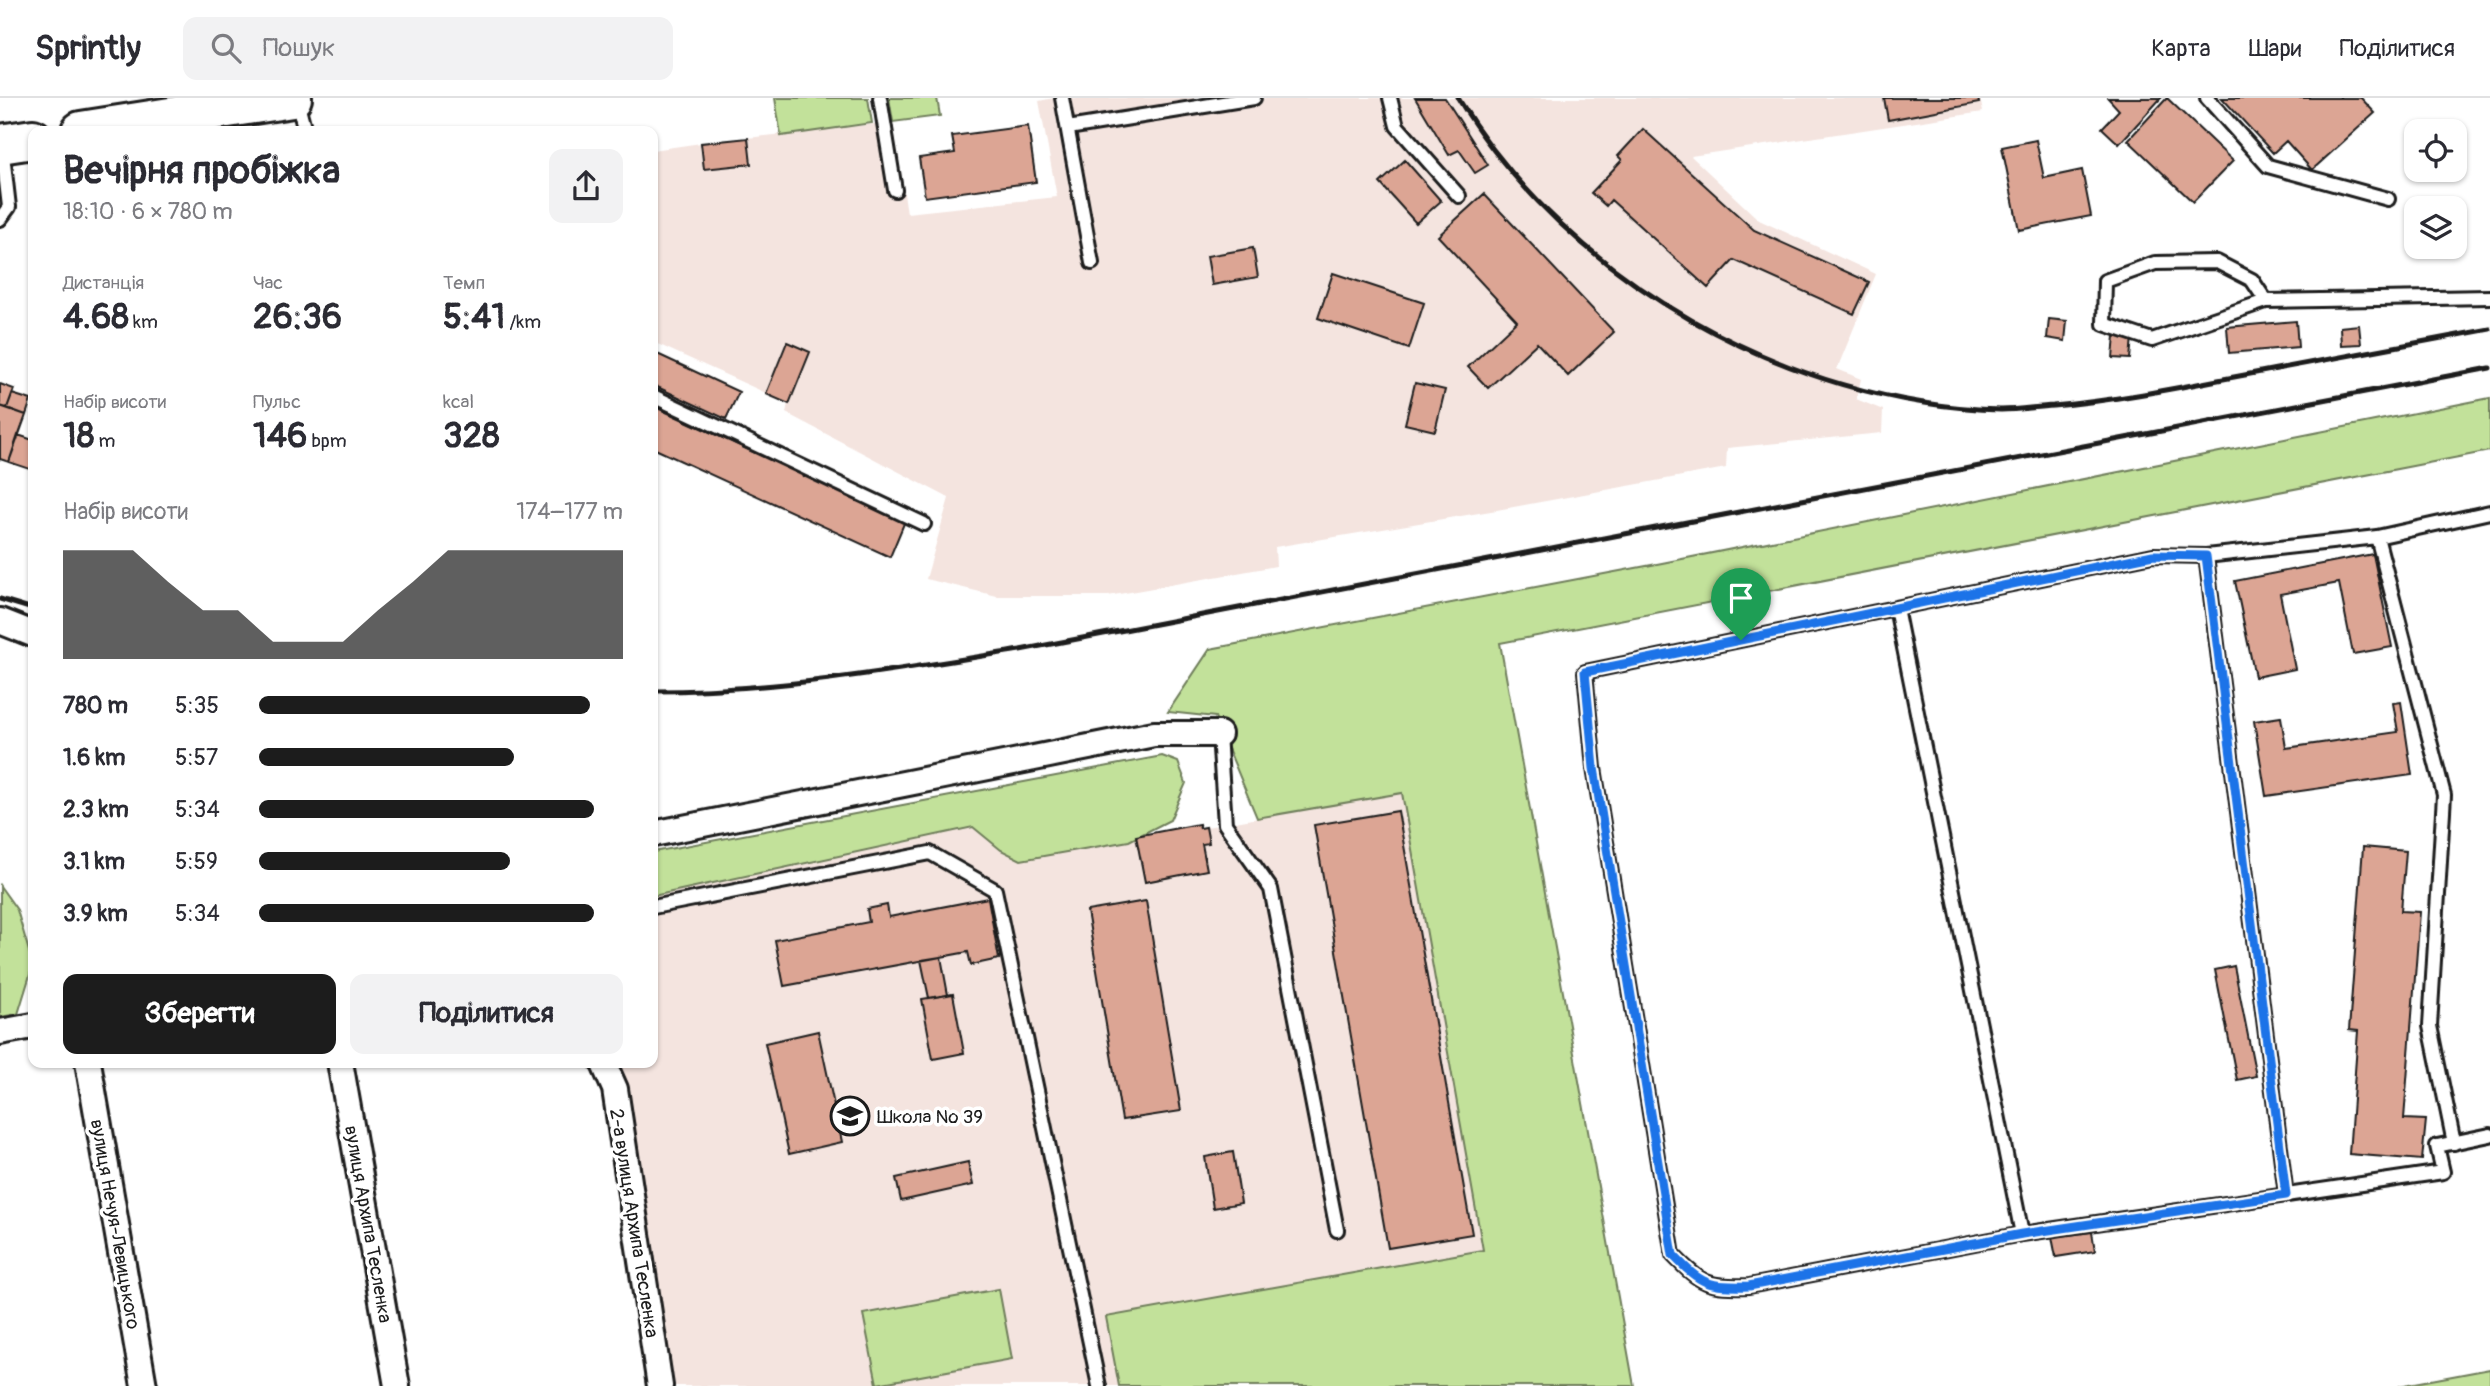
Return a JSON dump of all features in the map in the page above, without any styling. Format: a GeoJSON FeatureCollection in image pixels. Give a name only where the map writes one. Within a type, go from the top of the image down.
{"type":"FeatureCollection","features":[{"type":"Feature","properties":{"kind":"main road"},"geometry":{"type":"LineString","coordinates":[[127,126],[192,119],[295,98]]}},
{"type":"Feature","properties":{"kind":"street"},"geometry":{"type":"LineString","coordinates":[[0,621],[28,632]]}},
{"type":"Feature","properties":{"kind":"street"},"geometry":{"type":"LineString","coordinates":[[658,833],[1154,734],[1220,734]]}},
{"type":"Feature","properties":{"kind":"street"},"geometry":{"type":"LineString","coordinates":[[0,1032],[28,1027]]}},
{"type":"Feature","properties":{"kind":"street","name":"вулиця Нечуя-Левицького"},"geometry":{"type":"LineString","coordinates":[[89,1068],[144,1386]]}},
{"type":"Feature","properties":{"kind":"street","name":"вулиця Архипа Тесленка"},"geometry":{"type":"LineString","coordinates":[[341,1068],[397,1386]]}},
{"type":"Feature","properties":{"kind":"street","name":"2-а вулиця Архипа Тесленка"},"geometry":{"type":"LineString","coordinates":[[606,1068],[615,1089],[660,1386]]}},
{"type":"Feature","properties":{"kind":"lane"},"geometry":{"type":"LineString","coordinates":[[295,98],[304,126]]}},
{"type":"Feature","properties":{"kind":"lane"},"geometry":{"type":"LineString","coordinates":[[880,98],[895,190]]}},
{"type":"Feature","properties":{"kind":"lane"},"geometry":{"type":"LineString","coordinates":[[1062,98],[1093,262]]}},
{"type":"Feature","properties":{"kind":"lane"},"geometry":{"type":"LineString","coordinates":[[1068,128],[1254,98]]}},
{"type":"Feature","properties":{"kind":"lane"},"geometry":{"type":"LineString","coordinates":[[1390,98],[1396,126],[1459,197]]}},
{"type":"Feature","properties":{"kind":"lane"},"geometry":{"type":"LineString","coordinates":[[2207,98],[2268,166],[2388,199]]}},
{"type":"Feature","properties":{"kind":"lane"},"geometry":{"type":"LineString","coordinates":[[0,219],[9,207],[9,139]]}},
{"type":"Feature","properties":{"kind":"lane"},"geometry":{"type":"LineString","coordinates":[[2266,301],[2252,280],[2217,262],[2155,263],[2105,281],[2104,324],[2152,340],[2266,301],[2490,297]]}},
{"type":"Feature","properties":{"kind":"lane"},"geometry":{"type":"LineString","coordinates":[[658,398],[924,524]]}},
{"type":"Feature","properties":{"kind":"lane"},"geometry":{"type":"LineString","coordinates":[[2490,512],[2377,537],[2206,556],[2153,555],[1585,672],[1594,768],[1673,1255],[1704,1283],[1724,1287],[1749,1286],[2022,1234],[2442,1172],[2437,1146],[2490,1135]]}},
{"type":"Feature","properties":{"kind":"lane"},"geometry":{"type":"LineString","coordinates":[[2377,537],[2444,795],[2430,1026],[2454,1143]]}},
{"type":"Feature","properties":{"kind":"lane"},"geometry":{"type":"LineString","coordinates":[[2206,556],[2286,1195]]}},
{"type":"Feature","properties":{"kind":"lane"},"geometry":{"type":"LineString","coordinates":[[1896,608],[2022,1234]]}},
{"type":"Feature","properties":{"kind":"lane"},"geometry":{"type":"LineString","coordinates":[[1220,734],[1225,824],[1271,888],[1337,1230]]}},
{"type":"Feature","properties":{"kind":"lane"},"geometry":{"type":"LineString","coordinates":[[658,906],[930,853],[995,890],[1099,1386]]}},
{"type":"Feature","properties":{"kind":"shaded area"},"geometry":{"type":"Polygon","coordinates":[[[1054,98],[1980,98],[1983,112],[1691,156],[1759,220],[1876,274],[1837,369],[1861,379],[1856,399],[1883,410],[1882,433],[1727,448],[1726,468],[1275,547],[1276,566],[1108,596],[997,596],[926,579],[949,498],[786,413],[788,403],[658,344],[658,149],[893,122],[907,213],[1057,197],[1039,101],[1054,98]]]}},
{"type":"Feature","properties":{"kind":"shaded area"},"geometry":{"type":"Polygon","coordinates":[[[1005,786],[1021,859],[1402,793],[1483,1250],[1106,1317],[1119,1386],[675,1386],[622,1068],[658,1068],[658,851],[1005,786]]]}},
{"type":"Feature","properties":{"kind":"green space"},"geometry":{"type":"Polygon","coordinates":[[[775,98],[868,98],[872,123],[781,136],[775,98]]]}},
{"type":"Feature","properties":{"kind":"green space"},"geometry":{"type":"Polygon","coordinates":[[[889,98],[937,98],[940,116],[893,122],[889,98]]]}},
{"type":"Feature","properties":{"kind":"green space"},"geometry":{"type":"Polygon","coordinates":[[[2490,398],[2490,451],[1500,643],[1634,1386],[1119,1386],[1106,1317],[1483,1250],[1402,793],[1257,818],[1215,717],[1168,712],[1210,649],[1662,563],[2490,398]]]}},
{"type":"Feature","properties":{"kind":"green space"},"geometry":{"type":"Polygon","coordinates":[[[1162,756],[1178,762],[1186,783],[1170,820],[1129,841],[1021,860],[1001,850],[973,827],[658,895],[658,851],[1162,756]]]}},
{"type":"Feature","properties":{"kind":"green space"},"geometry":{"type":"Polygon","coordinates":[[[0,886],[17,910],[28,948],[28,981],[18,1014],[0,1017],[0,886]]]}},
{"type":"Feature","properties":{"kind":"green space"},"geometry":{"type":"Polygon","coordinates":[[[999,1289],[1012,1359],[877,1384],[863,1314],[999,1289]]]}},
{"type":"Feature","properties":{"kind":"green space"},"geometry":{"type":"Polygon","coordinates":[[[2490,1369],[2490,1386],[2399,1386],[2490,1369]]]}},
{"type":"Feature","properties":{"kind":"building"},"geometry":{"type":"Polygon","coordinates":[[[1415,98],[1445,98],[1488,165],[1475,173],[1459,150],[1449,155],[1415,98]]]}},
{"type":"Feature","properties":{"kind":"building"},"geometry":{"type":"Polygon","coordinates":[[[1884,98],[1978,98],[1979,103],[1888,120],[1884,98]]]}},
{"type":"Feature","properties":{"kind":"building"},"geometry":{"type":"Polygon","coordinates":[[[2108,98],[2161,98],[2119,144],[2102,128],[2119,110],[2108,98]]]}},
{"type":"Feature","properties":{"kind":"building"},"geometry":{"type":"Polygon","coordinates":[[[2167,98],[2233,161],[2193,202],[2128,140],[2167,98]]]}},
{"type":"Feature","properties":{"kind":"building"},"geometry":{"type":"Polygon","coordinates":[[[2222,98],[2361,98],[2375,113],[2312,170],[2286,141],[2273,153],[2222,98]]]}},
{"type":"Feature","properties":{"kind":"building"},"geometry":{"type":"Polygon","coordinates":[[[1028,126],[1036,182],[925,197],[919,158],[955,153],[952,136],[1028,126]]]}},
{"type":"Feature","properties":{"kind":"building"},"geometry":{"type":"Polygon","coordinates":[[[1643,129],[1754,230],[1869,282],[1854,314],[1734,260],[1708,288],[1611,200],[1606,206],[1591,193],[1622,160],[1618,156],[1643,129]]]}},
{"type":"Feature","properties":{"kind":"building"},"geometry":{"type":"Polygon","coordinates":[[[748,138],[751,164],[704,169],[701,143],[748,138]]]}},
{"type":"Feature","properties":{"kind":"building"},"geometry":{"type":"Polygon","coordinates":[[[2036,140],[2044,178],[2082,170],[2091,216],[2019,230],[2002,147],[2036,140]]]}},
{"type":"Feature","properties":{"kind":"building"},"geometry":{"type":"Polygon","coordinates":[[[1405,160],[1441,201],[1416,223],[1380,183],[1405,160]]]}},
{"type":"Feature","properties":{"kind":"building"},"geometry":{"type":"Polygon","coordinates":[[[1484,194],[1614,332],[1568,376],[1537,343],[1488,388],[1468,367],[1517,321],[1438,236],[1484,194]]]}},
{"type":"Feature","properties":{"kind":"building"},"geometry":{"type":"Polygon","coordinates":[[[1253,248],[1258,277],[1212,285],[1207,256],[1253,248]]]}},
{"type":"Feature","properties":{"kind":"building"},"geometry":{"type":"Polygon","coordinates":[[[1333,273],[1424,303],[1409,349],[1318,318],[1333,273]]]}},
{"type":"Feature","properties":{"kind":"building"},"geometry":{"type":"Polygon","coordinates":[[[2049,319],[2067,321],[2065,341],[2047,338],[2049,319]]]}},
{"type":"Feature","properties":{"kind":"building"},"geometry":{"type":"Polygon","coordinates":[[[2296,321],[2298,347],[2229,353],[2227,327],[2296,321]]]}},
{"type":"Feature","properties":{"kind":"building"},"geometry":{"type":"Polygon","coordinates":[[[2359,325],[2361,344],[2341,345],[2340,327],[2359,325]]]}},
{"type":"Feature","properties":{"kind":"building"},"geometry":{"type":"Polygon","coordinates":[[[2115,336],[2132,337],[2130,359],[2113,358],[2115,336]]]}},
{"type":"Feature","properties":{"kind":"building"},"geometry":{"type":"Polygon","coordinates":[[[787,342],[810,352],[789,404],[766,394],[787,342]]]}},
{"type":"Feature","properties":{"kind":"building"},"geometry":{"type":"Polygon","coordinates":[[[658,354],[739,392],[726,419],[658,387],[658,354]]]}},
{"type":"Feature","properties":{"kind":"building"},"geometry":{"type":"Polygon","coordinates":[[[1415,383],[1445,390],[1435,431],[1405,424],[1415,383]]]}},
{"type":"Feature","properties":{"kind":"building"},"geometry":{"type":"Polygon","coordinates":[[[0,384],[14,389],[7,408],[0,406],[0,384]]]}},
{"type":"Feature","properties":{"kind":"building"},"geometry":{"type":"Polygon","coordinates":[[[12,394],[28,399],[26,415],[7,408],[12,394]]]}},
{"type":"Feature","properties":{"kind":"building"},"geometry":{"type":"Polygon","coordinates":[[[0,406],[26,415],[9,462],[0,459],[0,406]]]}},
{"type":"Feature","properties":{"kind":"building"},"geometry":{"type":"Polygon","coordinates":[[[658,408],[905,521],[890,557],[658,450],[658,408]]]}},
{"type":"Feature","properties":{"kind":"building"},"geometry":{"type":"Polygon","coordinates":[[[18,435],[28,438],[28,468],[9,462],[18,435]]]}},
{"type":"Feature","properties":{"kind":"building"},"geometry":{"type":"Polygon","coordinates":[[[2373,554],[2392,647],[2353,654],[2339,583],[2280,594],[2295,669],[2255,677],[2235,581],[2373,554]]]}},
{"type":"Feature","properties":{"kind":"building"},"geometry":{"type":"Polygon","coordinates":[[[2401,702],[2412,775],[2266,796],[2254,721],[2281,717],[2286,748],[2398,732],[2393,703],[2401,702]]]}},
{"type":"Feature","properties":{"kind":"building"},"geometry":{"type":"Polygon","coordinates":[[[1398,811],[1472,1234],[1388,1248],[1314,825],[1398,811]]]}},
{"type":"Feature","properties":{"kind":"building"},"geometry":{"type":"Polygon","coordinates":[[[1199,824],[1200,828],[1206,827],[1209,843],[1202,844],[1207,870],[1145,882],[1136,836],[1199,824]]]}},
{"type":"Feature","properties":{"kind":"building"},"geometry":{"type":"Polygon","coordinates":[[[2363,847],[2406,851],[2401,911],[2420,912],[2404,1119],[2426,1120],[2422,1160],[2349,1154],[2358,1031],[2349,1030],[2363,847]]]}},
{"type":"Feature","properties":{"kind":"building"},"geometry":{"type":"Polygon","coordinates":[[[988,898],[999,959],[971,965],[968,952],[784,986],[775,940],[869,922],[867,909],[887,905],[889,917],[988,898]]]}},
{"type":"Feature","properties":{"kind":"building"},"geometry":{"type":"Polygon","coordinates":[[[1146,901],[1181,1111],[1122,1120],[1087,911],[1146,901]]]}},
{"type":"Feature","properties":{"kind":"building"},"geometry":{"type":"Polygon","coordinates":[[[941,957],[948,995],[929,998],[921,960],[941,957]]]}},
{"type":"Feature","properties":{"kind":"building"},"geometry":{"type":"Polygon","coordinates":[[[2234,966],[2256,1076],[2237,1080],[2215,970],[2234,966]]]}},
{"type":"Feature","properties":{"kind":"building"},"geometry":{"type":"Polygon","coordinates":[[[953,994],[964,1053],[933,1059],[922,999],[953,994]]]}},
{"type":"Feature","properties":{"kind":"building"},"geometry":{"type":"Polygon","coordinates":[[[818,1031],[842,1142],[789,1154],[765,1043],[818,1031]]]}},
{"type":"Feature","properties":{"kind":"building"},"geometry":{"type":"Polygon","coordinates":[[[1233,1152],[1241,1203],[1213,1208],[1205,1157],[1233,1152]]]}},
{"type":"Feature","properties":{"kind":"building"},"geometry":{"type":"Polygon","coordinates":[[[968,1162],[973,1185],[901,1201],[896,1178],[968,1162]]]}},
{"type":"Feature","properties":{"kind":"building"},"geometry":{"type":"Polygon","coordinates":[[[2092,1232],[2095,1251],[2056,1257],[2052,1237],[2092,1232]]]}},
{"type":"Feature","properties":{"kind":"railway"},"geometry":{"type":"LineString","coordinates":[[1458,98],[1504,163],[1559,222],[1622,275],[1691,320],[1765,357],[1842,385],[1922,403],[2001,410],[2095,401],[2490,329]]}},
{"type":"Feature","properties":{"kind":"railway"},"geometry":{"type":"LineString","coordinates":[[658,691],[791,683],[883,672],[1020,650],[2490,368]]}},
{"type":"Feature","properties":{"kind":"railway"},"geometry":{"type":"LineString","coordinates":[[0,599],[28,607]]}},
{"type":"Feature","properties":{"kind":"place","name":"Школа № 39"},"geometry":{"type":"Point","coordinates":[850,1116]}},
{"type":"Feature","properties":{"kind":"route"},"geometry":{"type":"LineString","coordinates":[[2153,555],[2206,556],[2286,1195],[2022,1234],[1749,1286],[1724,1287],[1704,1283],[1690,1273],[1673,1255],[1594,768],[1585,672],[1741,640],[2153,555]]}}]}
